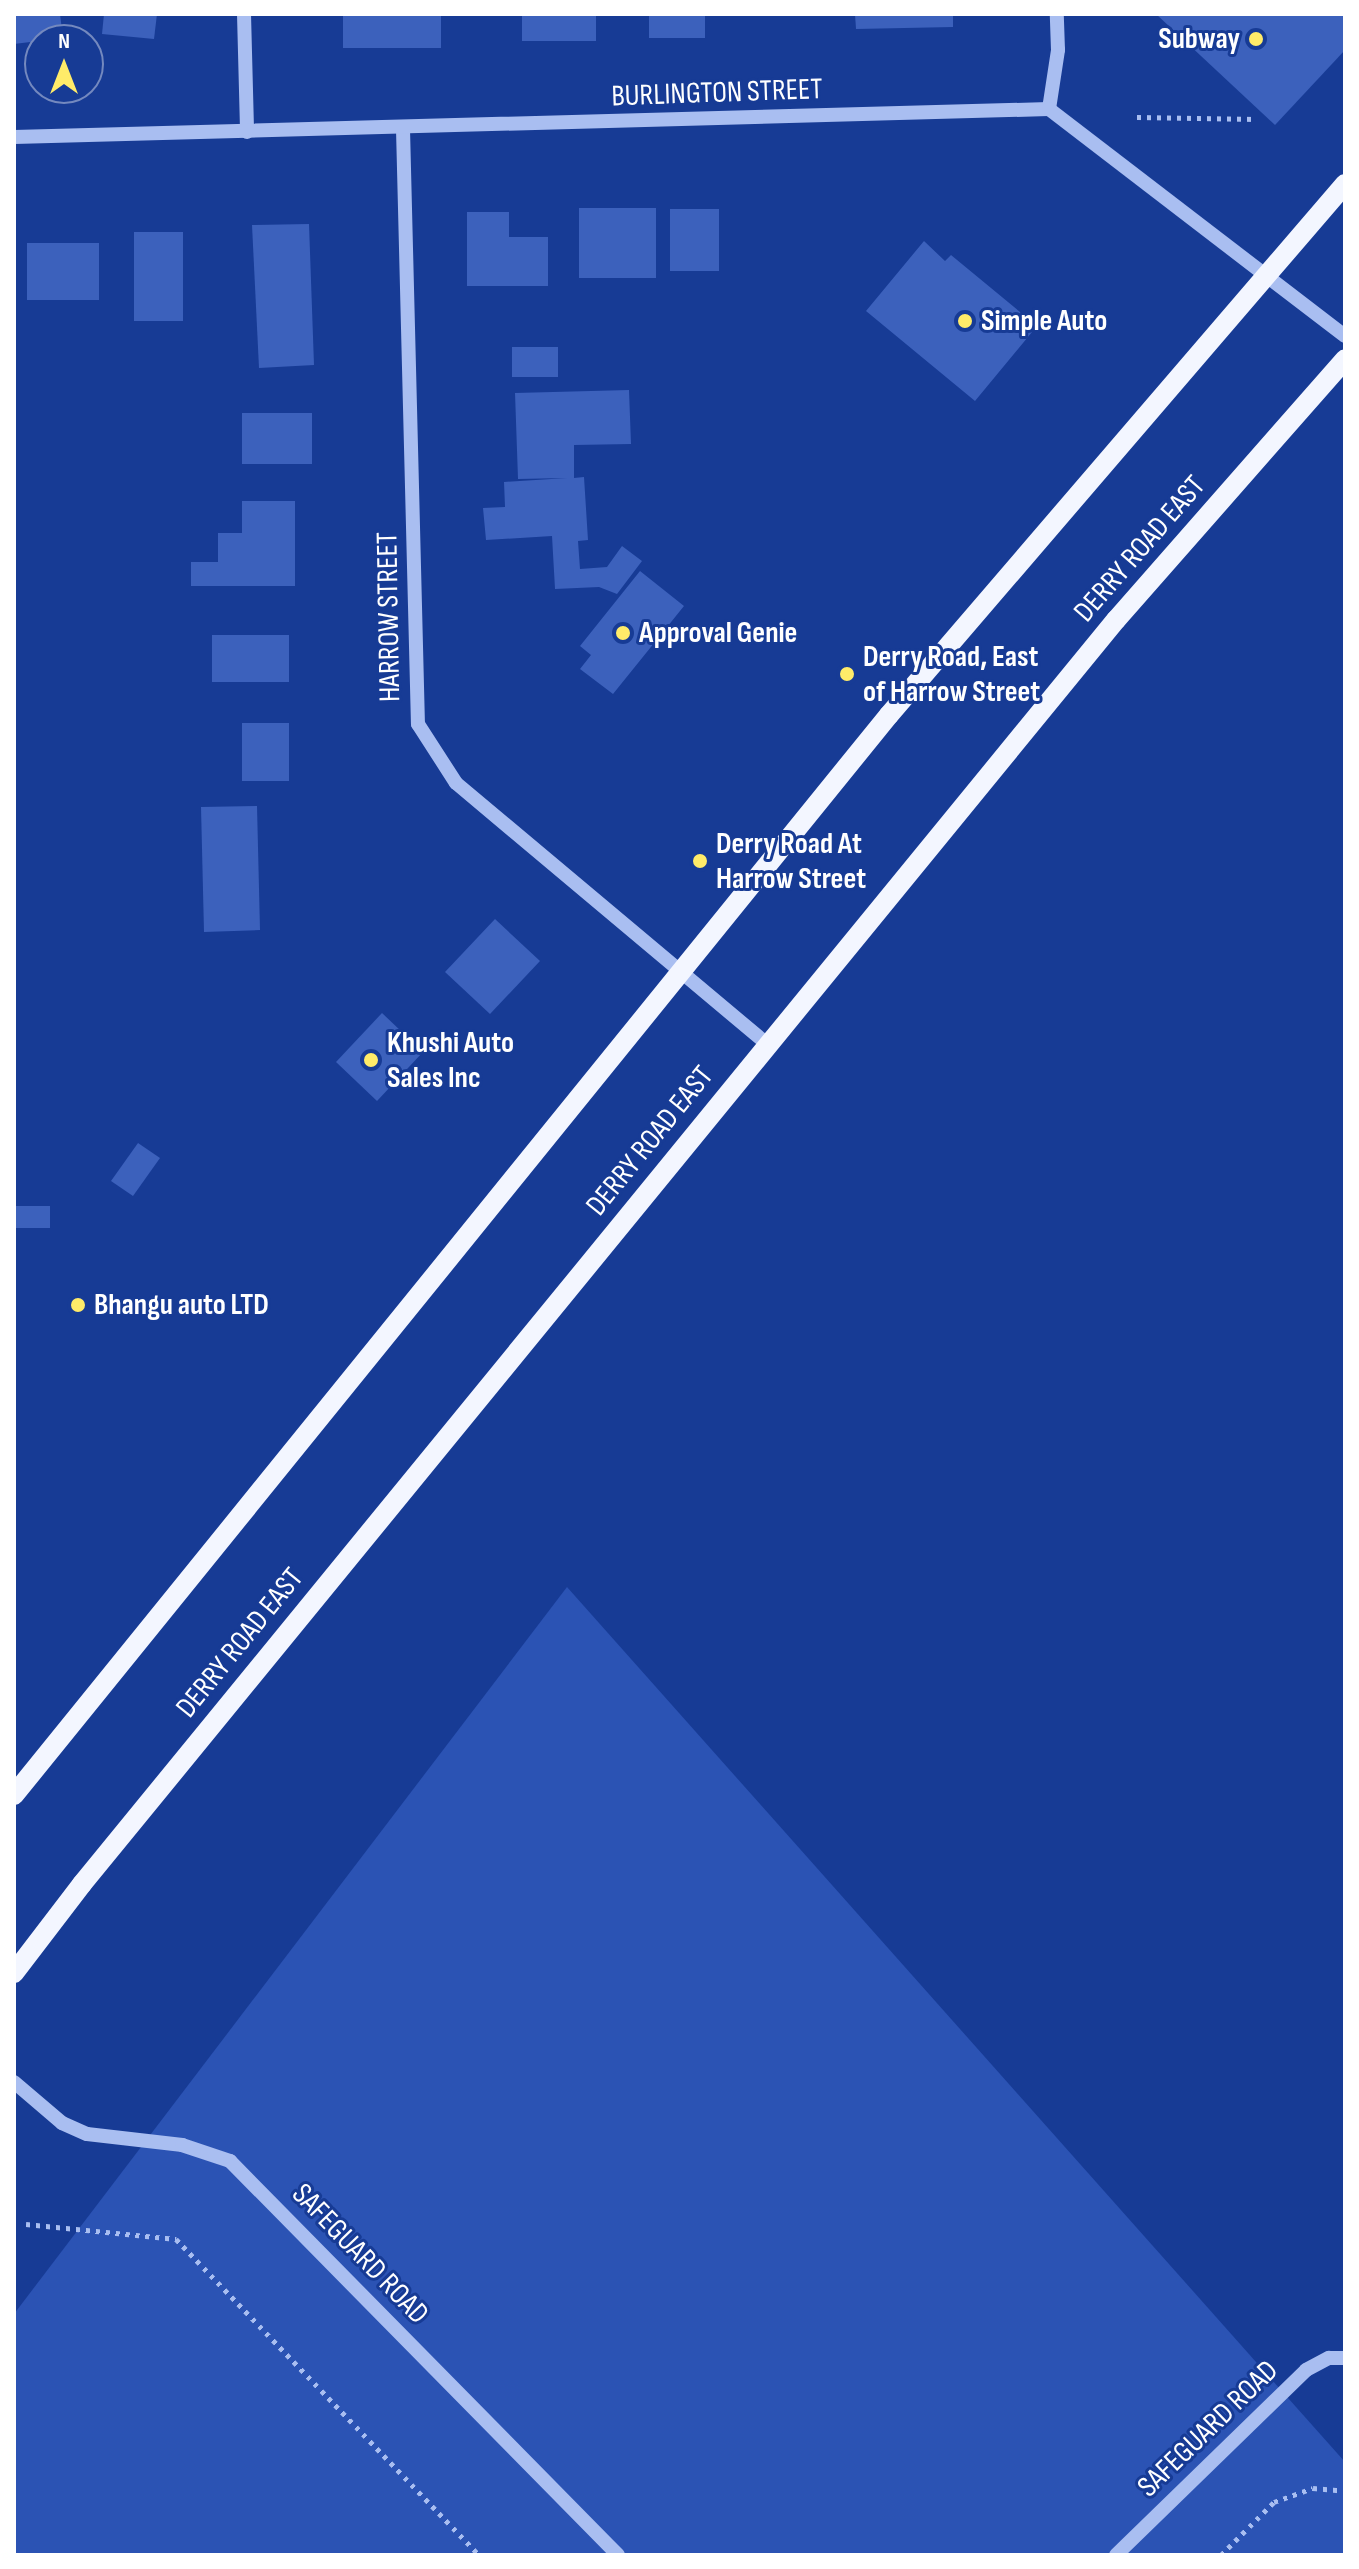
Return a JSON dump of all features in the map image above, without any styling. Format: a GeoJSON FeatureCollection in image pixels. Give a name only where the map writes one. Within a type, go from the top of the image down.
{"type":"FeatureCollection","features":[{"type":"Feature","properties":{"kind":"main road"},"geometry":{"type":"LineString","coordinates":[[14,1795],[889,715],[1345,184]]}},
{"type":"Feature","properties":{"kind":"main road","name":"DERRY ROAD EAST"},"geometry":{"type":"LineString","coordinates":[[14,1973],[92,1872],[1116,620],[1345,359]]}},
{"type":"Feature","properties":{"kind":"street"},"geometry":{"type":"LineString","coordinates":[[244,14],[247,132]]}},
{"type":"Feature","properties":{"kind":"street"},"geometry":{"type":"LineString","coordinates":[[1057,14],[1058,50],[1049,109],[1345,336]]}},
{"type":"Feature","properties":{"kind":"street","name":"BURLINGTON STREET"},"geometry":{"type":"LineString","coordinates":[[14,137],[403,129],[1049,109]]}},
{"type":"Feature","properties":{"kind":"street","name":"HARROW STREET"},"geometry":{"type":"LineString","coordinates":[[403,129],[418,724],[456,783],[767,1044]]}},
{"type":"Feature","properties":{"kind":"street","name":"SAFEGUARD ROAD"},"geometry":{"type":"LineString","coordinates":[[14,2082],[62,2123],[87,2134],[182,2145],[230,2161],[618,2555]]}},
{"type":"Feature","properties":{"kind":"street","name":"SAFEGUARD ROAD"},"geometry":{"type":"LineString","coordinates":[[1116,2555],[1306,2370],[1329,2358],[1345,2358]]}},
{"type":"Feature","properties":{"kind":"path"},"geometry":{"type":"LineString","coordinates":[[1137,117],[1257,119]]}},
{"type":"Feature","properties":{"kind":"path"},"geometry":{"type":"LineString","coordinates":[[26,2224],[176,2239],[479,2555]]}},
{"type":"Feature","properties":{"kind":"path"},"geometry":{"type":"LineString","coordinates":[[1221,2555],[1274,2502],[1313,2488],[1345,2491]]}},
{"type":"Feature","properties":{"kind":"shaded area"},"geometry":{"type":"Polygon","coordinates":[[[567,1587],[1345,2462],[1345,2555],[14,2555],[14,2314],[567,1587]]]}},
{"type":"Feature","properties":{"kind":"building"},"geometry":{"type":"Polygon","coordinates":[[[14,14],[60,14],[61,24],[24,24],[24,43],[14,44],[14,14]]]}},
{"type":"Feature","properties":{"kind":"building"},"geometry":{"type":"Polygon","coordinates":[[[104,14],[157,14],[154,39],[104,34],[104,14]]]}},
{"type":"Feature","properties":{"kind":"building"},"geometry":{"type":"Polygon","coordinates":[[[343,14],[441,14],[441,48],[343,48],[343,14]]]}},
{"type":"Feature","properties":{"kind":"building"},"geometry":{"type":"Polygon","coordinates":[[[522,14],[596,14],[596,41],[522,41],[522,14]]]}},
{"type":"Feature","properties":{"kind":"building"},"geometry":{"type":"Polygon","coordinates":[[[649,14],[705,14],[705,38],[649,38],[649,14]]]}},
{"type":"Feature","properties":{"kind":"building"},"geometry":{"type":"Polygon","coordinates":[[[855,14],[953,14],[953,27],[856,29],[855,14]]]}},
{"type":"Feature","properties":{"kind":"building"},"geometry":{"type":"Polygon","coordinates":[[[1156,14],[1345,14],[1345,50],[1275,125],[1156,14]]]}},
{"type":"Feature","properties":{"kind":"building"},"geometry":{"type":"Polygon","coordinates":[[[579,208],[656,208],[656,278],[579,278],[579,208]]]}},
{"type":"Feature","properties":{"kind":"building"},"geometry":{"type":"Polygon","coordinates":[[[670,209],[719,209],[719,271],[670,271],[670,209]]]}},
{"type":"Feature","properties":{"kind":"building"},"geometry":{"type":"Polygon","coordinates":[[[467,212],[509,212],[509,237],[548,237],[548,286],[467,286],[467,212]]]}},
{"type":"Feature","properties":{"kind":"building"},"geometry":{"type":"Polygon","coordinates":[[[309,224],[314,365],[259,368],[252,225],[309,224]]]}},
{"type":"Feature","properties":{"kind":"building"},"geometry":{"type":"Polygon","coordinates":[[[134,232],[183,232],[183,321],[134,321],[134,232]]]}},
{"type":"Feature","properties":{"kind":"building"},"geometry":{"type":"Polygon","coordinates":[[[924,241],[945,261],[951,255],[1037,326],[975,401],[866,311],[924,241]]]}},
{"type":"Feature","properties":{"kind":"building"},"geometry":{"type":"Polygon","coordinates":[[[27,243],[99,243],[99,300],[27,300],[27,243]]]}},
{"type":"Feature","properties":{"kind":"building"},"geometry":{"type":"Polygon","coordinates":[[[512,347],[558,347],[558,377],[512,377],[512,347]]]}},
{"type":"Feature","properties":{"kind":"building"},"geometry":{"type":"Polygon","coordinates":[[[629,390],[631,444],[574,445],[574,478],[584,477],[588,540],[578,541],[580,569],[607,567],[622,546],[642,561],[617,594],[599,587],[555,589],[552,536],[486,540],[483,508],[505,507],[504,482],[567,478],[518,479],[515,393],[629,390]]]}},
{"type":"Feature","properties":{"kind":"building"},"geometry":{"type":"Polygon","coordinates":[[[242,413],[312,413],[312,464],[242,464],[242,413]]]}},
{"type":"Feature","properties":{"kind":"building"},"geometry":{"type":"Polygon","coordinates":[[[242,501],[295,501],[295,586],[191,586],[191,562],[218,562],[218,533],[242,533],[242,501]]]}},
{"type":"Feature","properties":{"kind":"building"},"geometry":{"type":"Polygon","coordinates":[[[640,571],[684,606],[613,694],[580,669],[591,655],[580,646],[640,571]]]}},
{"type":"Feature","properties":{"kind":"building"},"geometry":{"type":"Polygon","coordinates":[[[212,635],[289,635],[289,682],[212,682],[212,635]]]}},
{"type":"Feature","properties":{"kind":"building"},"geometry":{"type":"Polygon","coordinates":[[[242,723],[289,723],[289,781],[242,781],[242,723]]]}},
{"type":"Feature","properties":{"kind":"building"},"geometry":{"type":"Polygon","coordinates":[[[257,806],[260,930],[204,932],[201,807],[257,806]]]}},
{"type":"Feature","properties":{"kind":"building"},"geometry":{"type":"Polygon","coordinates":[[[495,919],[540,961],[490,1014],[445,972],[495,919]]]}},
{"type":"Feature","properties":{"kind":"building"},"geometry":{"type":"Polygon","coordinates":[[[382,1013],[423,1052],[377,1101],[336,1062],[382,1013]]]}},
{"type":"Feature","properties":{"kind":"building"},"geometry":{"type":"Polygon","coordinates":[[[138,1143],[160,1158],[133,1196],[111,1181],[138,1143]]]}},
{"type":"Feature","properties":{"kind":"building"},"geometry":{"type":"Polygon","coordinates":[[[14,1206],[50,1206],[50,1228],[14,1228],[14,1206]]]}},
{"type":"Feature","properties":{"kind":"place","name":"Subway"},"geometry":{"type":"Point","coordinates":[1256,39]}},
{"type":"Feature","properties":{"kind":"place","name":"Simple Auto"},"geometry":{"type":"Point","coordinates":[965,321]}},
{"type":"Feature","properties":{"kind":"place","name":"Approval Genie"},"geometry":{"type":"Point","coordinates":[623,633]}},
{"type":"Feature","properties":{"kind":"place","name":"Derry Road, East of Harrow Street"},"geometry":{"type":"Point","coordinates":[847,674]}},
{"type":"Feature","properties":{"kind":"place","name":"Derry Road At Harrow Street"},"geometry":{"type":"Point","coordinates":[700,861]}},
{"type":"Feature","properties":{"kind":"place","name":"Khushi Auto Sales Inc"},"geometry":{"type":"Point","coordinates":[371,1060]}},
{"type":"Feature","properties":{"kind":"place","name":"Bhangu auto LTD"},"geometry":{"type":"Point","coordinates":[78,1305]}}]}
